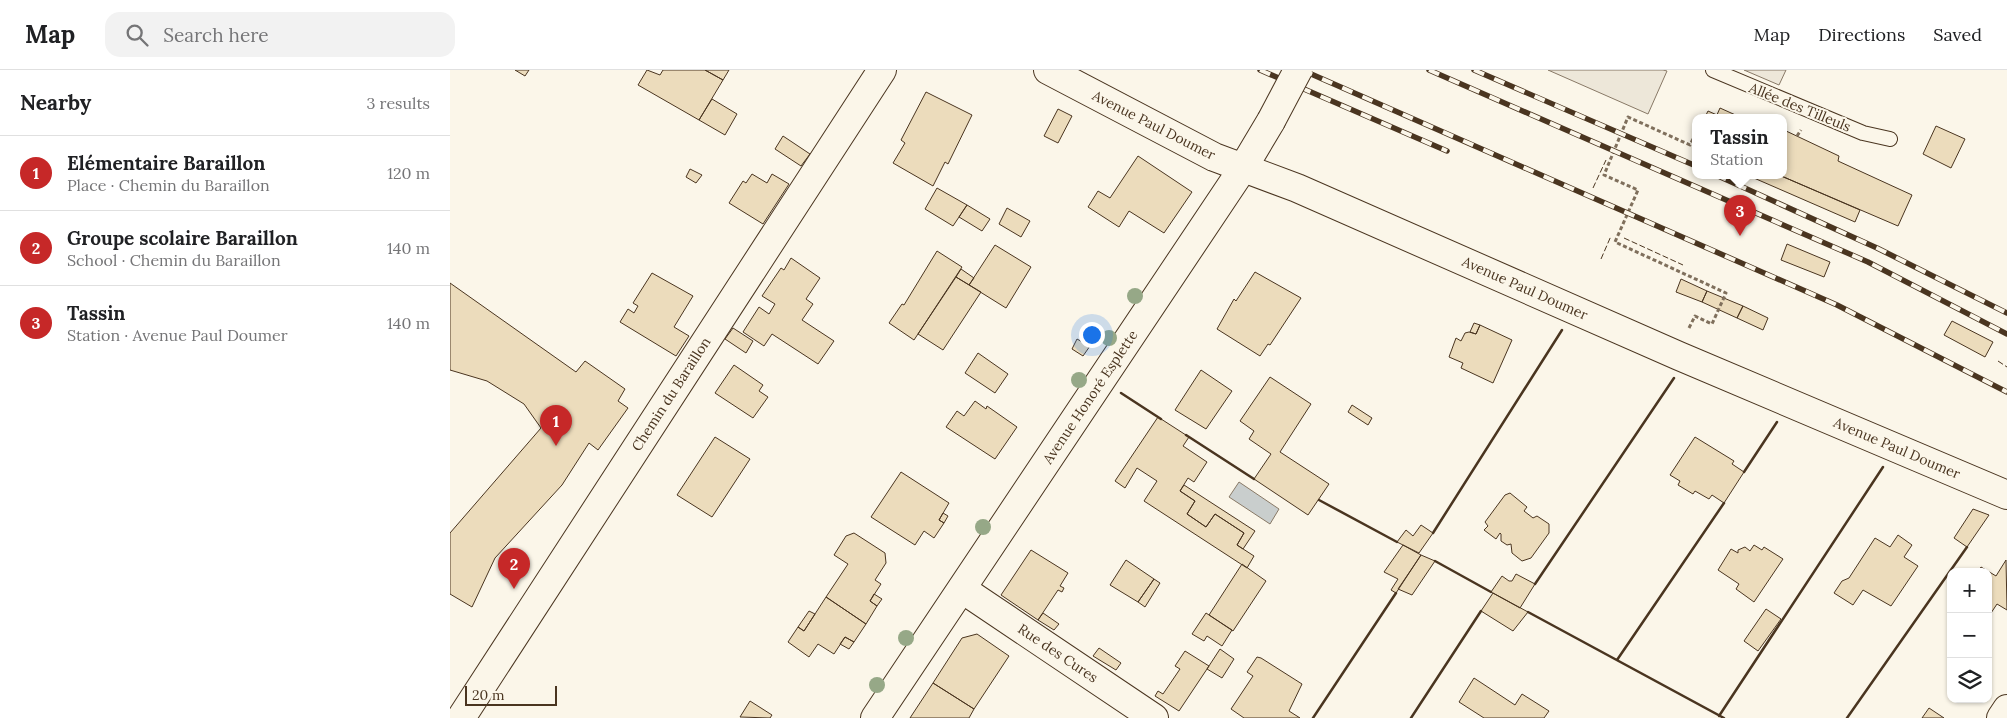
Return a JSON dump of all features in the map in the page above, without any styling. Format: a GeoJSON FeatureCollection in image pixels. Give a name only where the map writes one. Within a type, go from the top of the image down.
{"type":"FeatureCollection","features":[{"type":"Feature","properties":{"kind":"street","name":"Chemin du Baraillon"},"geometry":{"type":"LineString","coordinates":[[461,718],[882,70]]}},
{"type":"Feature","properties":{"kind":"street","name":"Avenue Paul Doumer"},"geometry":{"type":"LineString","coordinates":[[1048,70],[1214,157],[1297,188],[1679,356],[2007,495]]}},
{"type":"Feature","properties":{"kind":"street","name":"Avenue Honoré Esplette"},"geometry":{"type":"LineString","coordinates":[[875,718],[1243,168],[1298,70]]}},
{"type":"Feature","properties":{"kind":"street","name":"Rue des Cures"},"geometry":{"type":"LineString","coordinates":[[962,589],[1154,718]]}},
{"type":"Feature","properties":{"kind":"street"},"geometry":{"type":"LineString","coordinates":[[2000,718],[2007,708]]}},
{"type":"Feature","properties":{"kind":"lane","name":"Allée des Tilleuls"},"geometry":{"type":"LineString","coordinates":[[1713,70],[1863,133],[1890,139]]}},
{"type":"Feature","properties":{"kind":"path"},"geometry":{"type":"LineString","coordinates":[[1688,331],[1695,316],[1712,324],[1726,293],[1615,242],[1638,190],[1604,175],[1628,117],[1690,145],[1692,141]]}},
{"type":"Feature","properties":{"kind":"shaded area"},"geometry":{"type":"Polygon","coordinates":[[[1548,70],[1663,70],[1667,71],[1648,114],[1548,70]]]}},
{"type":"Feature","properties":{"kind":"shaded area"},"geometry":{"type":"Polygon","coordinates":[[[1744,70],[1786,70],[1779,85],[1744,70]]]}},
{"type":"Feature","properties":{"kind":"shaded area"},"geometry":{"type":"Polygon","coordinates":[[[1239,482],[1279,509],[1270,524],[1229,497],[1239,482]]]}},
{"type":"Feature","properties":{"kind":"building"},"geometry":{"type":"Polygon","coordinates":[[[515,70],[529,70],[525,76],[515,70]]]}},
{"type":"Feature","properties":{"kind":"building"},"geometry":{"type":"Polygon","coordinates":[[[647,70],[660,75],[663,70],[705,70],[723,80],[699,120],[638,85],[647,70]]]}},
{"type":"Feature","properties":{"kind":"building"},"geometry":{"type":"Polygon","coordinates":[[[705,70],[729,70],[723,80],[705,70]]]}},
{"type":"Feature","properties":{"kind":"building"},"geometry":{"type":"Polygon","coordinates":[[[926,92],[972,115],[948,164],[945,162],[933,186],[893,163],[905,143],[901,140],[926,92]]]}},
{"type":"Feature","properties":{"kind":"building"},"geometry":{"type":"Polygon","coordinates":[[[712,99],[737,114],[725,135],[699,120],[712,99]]]}},
{"type":"Feature","properties":{"kind":"building"},"geometry":{"type":"Polygon","coordinates":[[[1720,108],[1733,114],[1717,114],[1720,108]]]}},
{"type":"Feature","properties":{"kind":"building"},"geometry":{"type":"Polygon","coordinates":[[[1058,109],[1072,116],[1058,143],[1044,136],[1058,109]]]}},
{"type":"Feature","properties":{"kind":"building"},"geometry":{"type":"Polygon","coordinates":[[[1936,126],[1965,139],[1951,168],[1923,154],[1936,126]]]}},
{"type":"Feature","properties":{"kind":"building"},"geometry":{"type":"Polygon","coordinates":[[[1787,131],[1839,156],[1838,161],[1912,195],[1898,226],[1787,178],[1787,131]]]}},
{"type":"Feature","properties":{"kind":"building"},"geometry":{"type":"Polygon","coordinates":[[[783,136],[810,154],[801,166],[775,149],[783,136]]]}},
{"type":"Feature","properties":{"kind":"building"},"geometry":{"type":"Polygon","coordinates":[[[1138,156],[1192,192],[1164,233],[1129,211],[1119,227],[1088,207],[1098,191],[1110,198],[1138,156]]]}},
{"type":"Feature","properties":{"kind":"building"},"geometry":{"type":"Polygon","coordinates":[[[690,169],[702,175],[696,183],[686,177],[690,169]]]}},
{"type":"Feature","properties":{"kind":"building"},"geometry":{"type":"Polygon","coordinates":[[[752,174],[767,183],[772,174],[789,184],[763,224],[729,203],[743,181],[746,183],[752,174]]]}},
{"type":"Feature","properties":{"kind":"building"},"geometry":{"type":"Polygon","coordinates":[[[1787,178],[1860,210],[1855,222],[1756,179],[1787,178]]]}},
{"type":"Feature","properties":{"kind":"building"},"geometry":{"type":"Polygon","coordinates":[[[937,188],[967,205],[953,226],[925,209],[937,188]]]}},
{"type":"Feature","properties":{"kind":"building"},"geometry":{"type":"Polygon","coordinates":[[[967,205],[990,219],[982,231],[959,217],[967,205]]]}},
{"type":"Feature","properties":{"kind":"building"},"geometry":{"type":"Polygon","coordinates":[[[1007,208],[1030,221],[1021,237],[999,224],[1007,208]]]}},
{"type":"Feature","properties":{"kind":"building"},"geometry":{"type":"Polygon","coordinates":[[[1787,244],[1830,262],[1824,277],[1781,260],[1787,244]]]}},
{"type":"Feature","properties":{"kind":"building"},"geometry":{"type":"Polygon","coordinates":[[[995,245],[1031,267],[1006,308],[969,285],[995,245]]]}},
{"type":"Feature","properties":{"kind":"building"},"geometry":{"type":"Polygon","coordinates":[[[937,251],[962,267],[914,340],[889,323],[902,304],[904,305],[937,251]]]}},
{"type":"Feature","properties":{"kind":"building"},"geometry":{"type":"Polygon","coordinates":[[[791,258],[820,278],[806,299],[813,304],[802,320],[834,341],[818,364],[772,334],[764,346],[743,332],[759,307],[769,314],[775,304],[762,296],[781,268],[784,270],[791,258]]]}},
{"type":"Feature","properties":{"kind":"building"},"geometry":{"type":"Polygon","coordinates":[[[961,269],[974,278],[969,285],[956,277],[961,269]]]}},
{"type":"Feature","properties":{"kind":"building"},"geometry":{"type":"Polygon","coordinates":[[[1255,272],[1301,298],[1270,345],[1268,344],[1260,356],[1217,329],[1234,299],[1236,301],[1255,272]]]}},
{"type":"Feature","properties":{"kind":"building"},"geometry":{"type":"Polygon","coordinates":[[[652,273],[693,296],[674,327],[689,336],[676,356],[620,322],[628,309],[634,313],[638,306],[633,303],[652,273]]]}},
{"type":"Feature","properties":{"kind":"building"},"geometry":{"type":"Polygon","coordinates":[[[956,277],[981,292],[943,350],[918,334],[956,277]]]}},
{"type":"Feature","properties":{"kind":"building"},"geometry":{"type":"Polygon","coordinates":[[[1681,279],[1707,291],[1702,302],[1676,292],[1681,279]]]}},
{"type":"Feature","properties":{"kind":"building"},"geometry":{"type":"Polygon","coordinates":[[[450,283],[576,372],[585,361],[625,389],[618,401],[628,408],[598,450],[589,443],[562,485],[495,558],[472,607],[450,594],[450,533],[541,428],[524,404],[487,381],[450,370],[450,283]]]}},
{"type":"Feature","properties":{"kind":"building"},"geometry":{"type":"Polygon","coordinates":[[[1707,291],[1743,306],[1737,318],[1702,302],[1707,291]]]}},
{"type":"Feature","properties":{"kind":"building"},"geometry":{"type":"Polygon","coordinates":[[[1743,306],[1768,318],[1763,330],[1737,318],[1743,306]]]}},
{"type":"Feature","properties":{"kind":"building"},"geometry":{"type":"Polygon","coordinates":[[[1952,321],[1993,342],[1985,357],[1944,335],[1952,321]]]}},
{"type":"Feature","properties":{"kind":"building"},"geometry":{"type":"Polygon","coordinates":[[[1474,323],[1480,325],[1476,334],[1470,332],[1474,323]]]}},
{"type":"Feature","properties":{"kind":"building"},"geometry":{"type":"Polygon","coordinates":[[[1480,325],[1512,340],[1493,383],[1461,368],[1463,363],[1449,357],[1456,338],[1461,341],[1465,333],[1476,334],[1480,325]]]}},
{"type":"Feature","properties":{"kind":"building"},"geometry":{"type":"Polygon","coordinates":[[[733,328],[753,341],[746,353],[725,339],[733,328]]]}},
{"type":"Feature","properties":{"kind":"building"},"geometry":{"type":"Polygon","coordinates":[[[1077,339],[1090,346],[1083,356],[1072,349],[1077,339]]]}},
{"type":"Feature","properties":{"kind":"building"},"geometry":{"type":"Polygon","coordinates":[[[978,353],[1008,374],[995,393],[965,373],[978,353]]]}},
{"type":"Feature","properties":{"kind":"building"},"geometry":{"type":"Polygon","coordinates":[[[734,365],[763,385],[759,391],[768,397],[753,418],[715,393],[734,365]]]}},
{"type":"Feature","properties":{"kind":"building"},"geometry":{"type":"Polygon","coordinates":[[[1201,370],[1232,391],[1206,429],[1175,410],[1201,370]]]}},
{"type":"Feature","properties":{"kind":"building"},"geometry":{"type":"Polygon","coordinates":[[[1270,377],[1311,404],[1280,452],[1329,484],[1308,515],[1254,479],[1271,454],[1249,439],[1254,431],[1240,421],[1270,377]]]}},
{"type":"Feature","properties":{"kind":"building"},"geometry":{"type":"Polygon","coordinates":[[[975,401],[986,409],[987,406],[1017,427],[995,459],[946,427],[957,411],[964,416],[975,401]]]}},
{"type":"Feature","properties":{"kind":"building"},"geometry":{"type":"Polygon","coordinates":[[[1352,405],[1372,418],[1368,425],[1348,412],[1352,405]]]}},
{"type":"Feature","properties":{"kind":"building"},"geometry":{"type":"Polygon","coordinates":[[[1158,417],[1189,437],[1183,446],[1207,462],[1194,482],[1188,478],[1180,491],[1195,501],[1187,514],[1206,527],[1215,514],[1244,533],[1237,545],[1254,556],[1247,568],[1144,501],[1157,481],[1137,468],[1125,488],[1115,481],[1158,417]]]}},
{"type":"Feature","properties":{"kind":"building"},"geometry":{"type":"Polygon","coordinates":[[[715,437],[750,459],[712,517],[677,495],[715,437]]]}},
{"type":"Feature","properties":{"kind":"building"},"geometry":{"type":"Polygon","coordinates":[[[1695,437],[1734,461],[1732,464],[1744,472],[1724,503],[1712,495],[1709,499],[1695,491],[1693,494],[1678,485],[1680,481],[1670,475],[1695,437]]]}},
{"type":"Feature","properties":{"kind":"building"},"geometry":{"type":"Polygon","coordinates":[[[901,472],[949,503],[939,520],[944,523],[934,538],[924,531],[915,545],[871,517],[901,472]]]}},
{"type":"Feature","properties":{"kind":"building"},"geometry":{"type":"Polygon","coordinates":[[[1184,485],[1255,531],[1243,549],[1237,545],[1244,533],[1215,514],[1206,527],[1187,514],[1195,501],[1180,491],[1184,485]]]}},
{"type":"Feature","properties":{"kind":"building"},"geometry":{"type":"Polygon","coordinates":[[[1510,493],[1527,507],[1524,511],[1533,518],[1537,516],[1549,524],[1549,533],[1531,558],[1522,561],[1512,553],[1511,544],[1507,545],[1501,541],[1500,533],[1496,539],[1484,530],[1488,526],[1485,522],[1505,495],[1510,493]]]}},
{"type":"Feature","properties":{"kind":"building"},"geometry":{"type":"Polygon","coordinates":[[[1973,509],[1989,515],[1967,547],[1954,538],[1973,509]]]}},
{"type":"Feature","properties":{"kind":"building"},"geometry":{"type":"Polygon","coordinates":[[[943,513],[948,516],[944,523],[939,520],[943,513]]]}},
{"type":"Feature","properties":{"kind":"building"},"geometry":{"type":"Polygon","coordinates":[[[1421,525],[1433,533],[1419,553],[1397,542],[1406,530],[1413,536],[1421,525]]]}},
{"type":"Feature","properties":{"kind":"building"},"geometry":{"type":"Polygon","coordinates":[[[854,533],[885,553],[886,563],[875,580],[881,584],[870,601],[877,606],[866,624],[826,597],[848,564],[834,555],[846,536],[854,533]]]}},
{"type":"Feature","properties":{"kind":"building"},"geometry":{"type":"Polygon","coordinates":[[[1898,535],[1912,545],[1904,557],[1918,566],[1891,606],[1863,590],[1853,605],[1834,593],[1842,581],[1849,578],[1875,538],[1890,547],[1898,535]]]}},
{"type":"Feature","properties":{"kind":"building"},"geometry":{"type":"Polygon","coordinates":[[[1403,545],[1421,555],[1396,593],[1391,590],[1398,579],[1384,572],[1403,545]]]}},
{"type":"Feature","properties":{"kind":"building"},"geometry":{"type":"Polygon","coordinates":[[[1754,545],[1762,550],[1764,547],[1783,559],[1754,602],[1736,589],[1739,584],[1718,570],[1731,549],[1738,553],[1738,550],[1745,547],[1750,551],[1754,545]]]}},
{"type":"Feature","properties":{"kind":"building"},"geometry":{"type":"Polygon","coordinates":[[[1031,550],[1068,573],[1060,586],[1064,588],[1062,592],[1058,590],[1038,620],[1001,595],[1031,550]]]}},
{"type":"Feature","properties":{"kind":"building"},"geometry":{"type":"Polygon","coordinates":[[[1421,555],[1435,561],[1412,595],[1398,589],[1421,555]]]}},
{"type":"Feature","properties":{"kind":"building"},"geometry":{"type":"Polygon","coordinates":[[[1126,560],[1154,579],[1138,602],[1110,585],[1126,560]]]}},
{"type":"Feature","properties":{"kind":"building"},"geometry":{"type":"Polygon","coordinates":[[[2006,560],[2007,610],[1997,604],[1992,612],[1992,574],[1996,576],[2006,560]]]}},
{"type":"Feature","properties":{"kind":"building"},"geometry":{"type":"Polygon","coordinates":[[[1242,564],[1266,581],[1233,631],[1209,615],[1242,564]]]}},
{"type":"Feature","properties":{"kind":"building"},"geometry":{"type":"Polygon","coordinates":[[[1516,574],[1535,584],[1520,608],[1491,592],[1502,576],[1512,581],[1516,574]]]}},
{"type":"Feature","properties":{"kind":"building"},"geometry":{"type":"Polygon","coordinates":[[[1154,579],[1160,583],[1145,607],[1138,602],[1154,579]]]}},
{"type":"Feature","properties":{"kind":"building"},"geometry":{"type":"Polygon","coordinates":[[[1493,593],[1528,612],[1513,631],[1481,611],[1493,593]]]}},
{"type":"Feature","properties":{"kind":"building"},"geometry":{"type":"Polygon","coordinates":[[[874,594],[882,599],[877,606],[870,601],[874,594]]]}},
{"type":"Feature","properties":{"kind":"building"},"geometry":{"type":"Polygon","coordinates":[[[826,597],[866,624],[854,642],[845,637],[834,654],[818,644],[809,657],[788,642],[798,627],[804,631],[826,597]]]}},
{"type":"Feature","properties":{"kind":"building"},"geometry":{"type":"Polygon","coordinates":[[[1766,609],[1781,619],[1758,651],[1744,641],[1766,609]]]}},
{"type":"Feature","properties":{"kind":"building"},"geometry":{"type":"Polygon","coordinates":[[[809,611],[815,614],[804,631],[798,627],[809,611]]]}},
{"type":"Feature","properties":{"kind":"building"},"geometry":{"type":"Polygon","coordinates":[[[1043,613],[1059,624],[1054,630],[1038,620],[1043,613]]]}},
{"type":"Feature","properties":{"kind":"building"},"geometry":{"type":"Polygon","coordinates":[[[1206,613],[1232,630],[1222,646],[1207,636],[1204,641],[1192,634],[1206,613]]]}},
{"type":"Feature","properties":{"kind":"building"},"geometry":{"type":"Polygon","coordinates":[[[977,634],[1009,656],[974,709],[933,683],[962,638],[977,634]]]}},
{"type":"Feature","properties":{"kind":"building"},"geometry":{"type":"Polygon","coordinates":[[[845,637],[854,642],[849,649],[840,644],[845,637]]]}},
{"type":"Feature","properties":{"kind":"building"},"geometry":{"type":"Polygon","coordinates":[[[1099,648],[1121,663],[1116,670],[1093,656],[1099,648]]]}},
{"type":"Feature","properties":{"kind":"building"},"geometry":{"type":"Polygon","coordinates":[[[1220,649],[1234,659],[1222,678],[1207,669],[1220,649]]]}},
{"type":"Feature","properties":{"kind":"building"},"geometry":{"type":"Polygon","coordinates":[[[1185,651],[1209,666],[1179,711],[1155,696],[1158,691],[1163,694],[1180,669],[1175,666],[1185,651]]]}},
{"type":"Feature","properties":{"kind":"building"},"geometry":{"type":"Polygon","coordinates":[[[1257,657],[1302,684],[1289,711],[1300,718],[1244,718],[1231,709],[1253,676],[1247,672],[1257,657]]]}},
{"type":"Feature","properties":{"kind":"building"},"geometry":{"type":"Polygon","coordinates":[[[1474,678],[1515,705],[1522,694],[1549,711],[1544,718],[1484,718],[1459,702],[1474,678]]]}},
{"type":"Feature","properties":{"kind":"building"},"geometry":{"type":"Polygon","coordinates":[[[933,683],[974,709],[969,718],[910,718],[933,683]]]}},
{"type":"Feature","properties":{"kind":"building"},"geometry":{"type":"Polygon","coordinates":[[[750,701],[772,715],[770,718],[740,717],[750,701]]]}},
{"type":"Feature","properties":{"kind":"building"},"geometry":{"type":"Polygon","coordinates":[[[1929,708],[1944,718],[1922,718],[1929,708]]]}},
{"type":"Feature","properties":{"kind":"railway"},"geometry":{"type":"LineString","coordinates":[[1260,70],[1447,151]]}},
{"type":"Feature","properties":{"kind":"railway"},"geometry":{"type":"LineString","coordinates":[[1302,70],[1837,305],[2007,392]]}},
{"type":"Feature","properties":{"kind":"railway"},"geometry":{"type":"LineString","coordinates":[[1429,70],[1868,262],[2007,334]]}},
{"type":"Feature","properties":{"kind":"railway"},"geometry":{"type":"LineString","coordinates":[[1474,70],[1692,164]]}},
{"type":"Feature","properties":{"kind":"railway"},"geometry":{"type":"LineString","coordinates":[[1725,179],[1877,248],[2007,313]]}},
{"type":"Feature","properties":{"kind":"fence"},"geometry":{"type":"LineString","coordinates":[[1593,188],[1606,160]]}},
{"type":"Feature","properties":{"kind":"fence"},"geometry":{"type":"LineString","coordinates":[[1601,259],[1611,236]]}},
{"type":"Feature","properties":{"kind":"fence"},"geometry":{"type":"LineString","coordinates":[[1624,238],[1683,265]]}},
{"type":"Feature","properties":{"kind":"fence"},"geometry":{"type":"LineString","coordinates":[[1998,361],[2007,367]]}},
{"type":"Feature","properties":{"kind":"wall"},"geometry":{"type":"LineString","coordinates":[[1433,533],[1562,330]]}},
{"type":"Feature","properties":{"kind":"wall"},"geometry":{"type":"LineString","coordinates":[[1535,584],[1674,378]]}},
{"type":"Feature","properties":{"kind":"wall"},"geometry":{"type":"LineString","coordinates":[[1121,393],[1161,419]]}},
{"type":"Feature","properties":{"kind":"wall"},"geometry":{"type":"LineString","coordinates":[[1744,472],[1777,422]]}},
{"type":"Feature","properties":{"kind":"wall"},"geometry":{"type":"LineString","coordinates":[[1186,435],[1254,479]]}},
{"type":"Feature","properties":{"kind":"wall"},"geometry":{"type":"LineString","coordinates":[[1719,716],[1883,467]]}},
{"type":"Feature","properties":{"kind":"wall"},"geometry":{"type":"LineString","coordinates":[[1319,500],[1397,542]]}},
{"type":"Feature","properties":{"kind":"wall"},"geometry":{"type":"LineString","coordinates":[[1617,660],[1724,503]]}},
{"type":"Feature","properties":{"kind":"wall"},"geometry":{"type":"LineString","coordinates":[[1847,718],[1967,547]]}},
{"type":"Feature","properties":{"kind":"wall"},"geometry":{"type":"LineString","coordinates":[[1435,561],[1491,592]]}},
{"type":"Feature","properties":{"kind":"wall"},"geometry":{"type":"LineString","coordinates":[[1313,718],[1396,593]]}},
{"type":"Feature","properties":{"kind":"wall"},"geometry":{"type":"LineString","coordinates":[[1411,718],[1481,611]]}},
{"type":"Feature","properties":{"kind":"wall"},"geometry":{"type":"LineString","coordinates":[[1528,612],[1724,718]]}},
{"type":"Feature","properties":{"kind":"place","name":"Tassin"},"geometry":{"type":"Point","coordinates":[1740,236]}},
{"type":"Feature","properties":{"kind":"place","name":"Elémentaire Baraillon"},"geometry":{"type":"Point","coordinates":[556,446]}},
{"type":"Feature","properties":{"kind":"place","name":"Groupe scolaire Baraillon"},"geometry":{"type":"Point","coordinates":[514,589]}}]}
